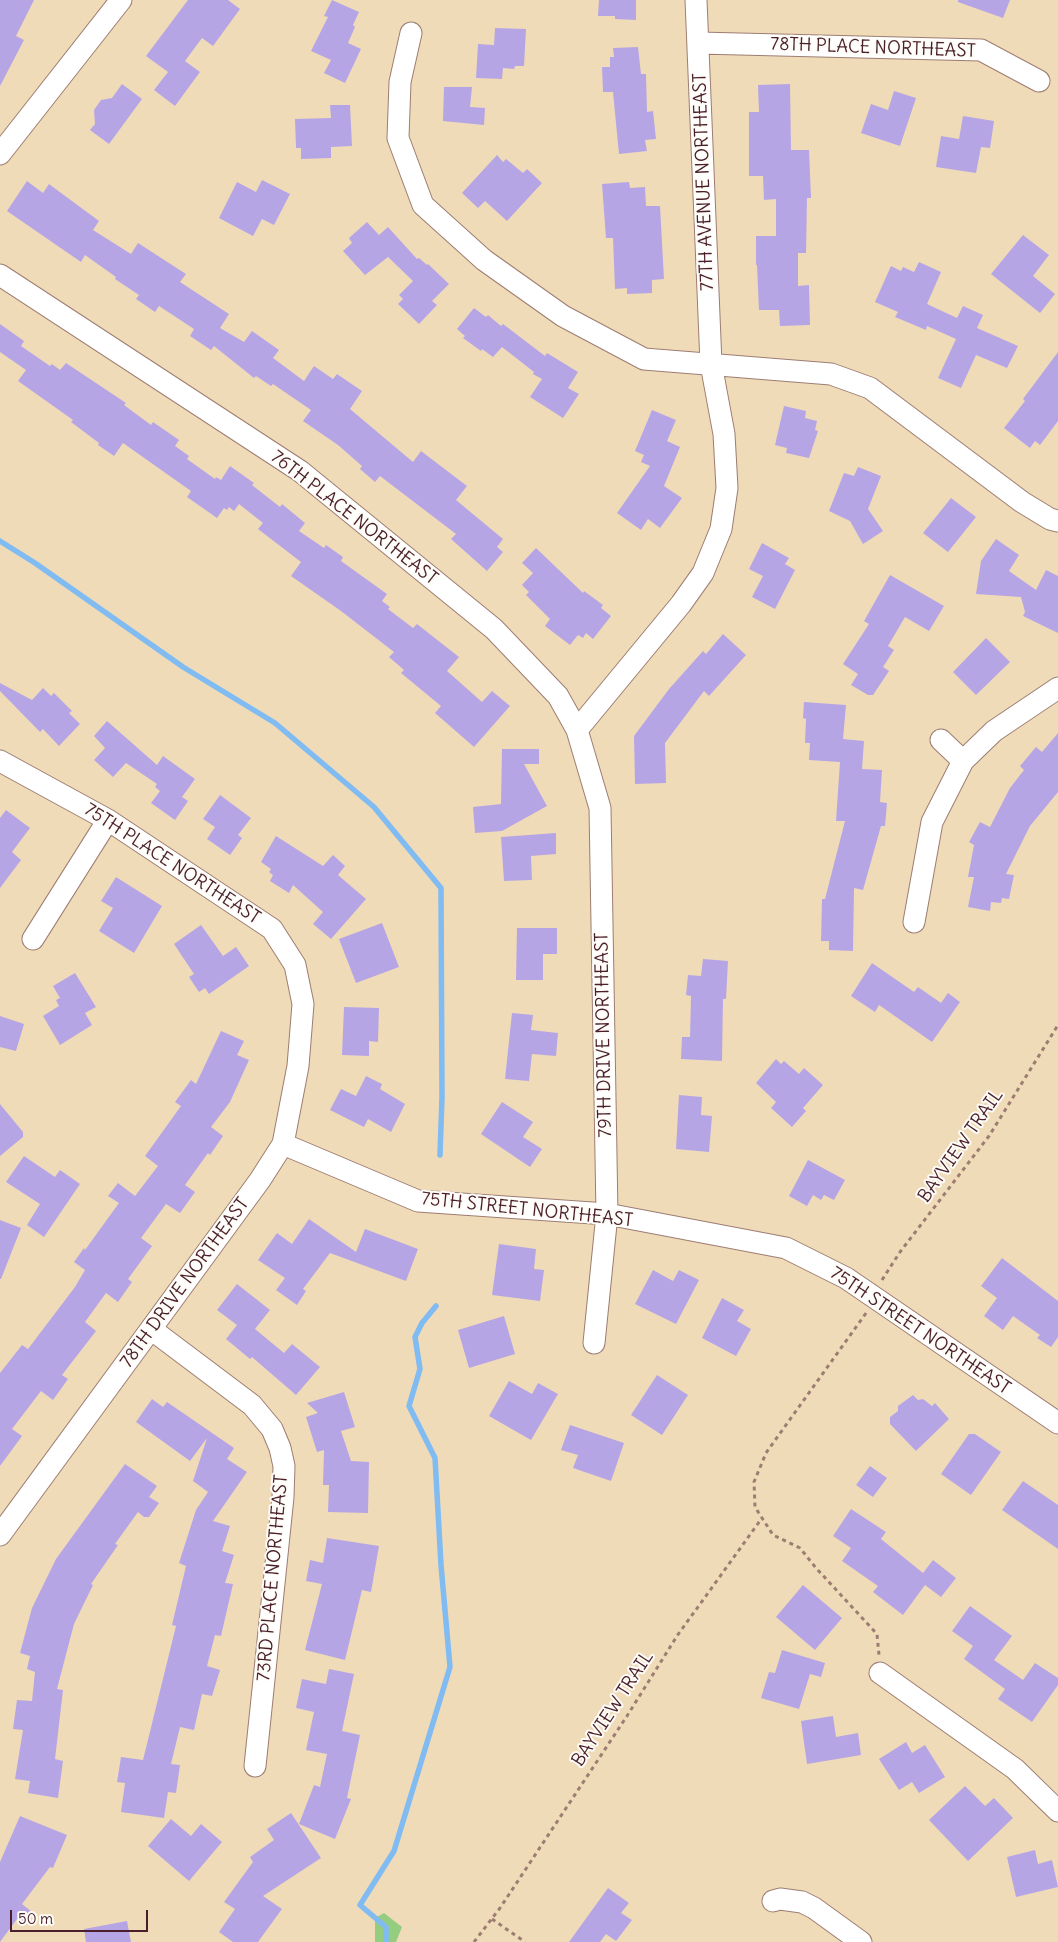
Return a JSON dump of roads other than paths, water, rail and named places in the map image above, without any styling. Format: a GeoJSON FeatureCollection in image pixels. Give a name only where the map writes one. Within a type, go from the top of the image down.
{"type":"FeatureCollection","features":[{"type":"Feature","properties":{"kind":"street"},"geometry":{"type":"LineString","coordinates":[[0,154],[121,0]]}},
{"type":"Feature","properties":{"kind":"street","name":"77TH AVENUE NORTHEAST"},"geometry":{"type":"LineString","coordinates":[[696,0],[711,364]]}},
{"type":"Feature","properties":{"kind":"street"},"geometry":{"type":"LineString","coordinates":[[411,33],[400,82],[398,138],[423,205],[484,260],[563,316],[644,359],[831,374],[870,388],[1022,502],[1050,519],[1058,521]]}},
{"type":"Feature","properties":{"kind":"street","name":"78TH PLACE NORTHEAST"},"geometry":{"type":"LineString","coordinates":[[699,43],[981,50],[1039,80]]}},
{"type":"Feature","properties":{"kind":"street","name":"76TH PLACE NORTHEAST"},"geometry":{"type":"LineString","coordinates":[[0,275],[300,472],[494,629],[558,696],[577,730]]}},
{"type":"Feature","properties":{"kind":"street"},"geometry":{"type":"LineString","coordinates":[[577,730],[681,604],[703,573],[720,529],[727,479],[724,434],[711,364]]}},
{"type":"Feature","properties":{"kind":"street"},"geometry":{"type":"LineString","coordinates":[[914,922],[932,822],[963,761],[994,731],[1058,688]]}},
{"type":"Feature","properties":{"kind":"street","name":"79TH DRIVE NORTHEAST"},"geometry":{"type":"LineString","coordinates":[[577,730],[600,808],[607,1214],[594,1343]]}},
{"type":"Feature","properties":{"kind":"street"},"geometry":{"type":"LineString","coordinates":[[941,740],[963,761]]}},
{"type":"Feature","properties":{"kind":"street","name":"75TH PLACE NORTHEAST"},"geometry":{"type":"LineString","coordinates":[[0,761],[108,820],[272,929],[295,965],[303,1004]]}},
{"type":"Feature","properties":{"kind":"street"},"geometry":{"type":"LineString","coordinates":[[33,939],[108,820]]}},
{"type":"Feature","properties":{"kind":"street","name":"78TH DRIVE NORTHEAST"},"geometry":{"type":"LineString","coordinates":[[0,1535],[260,1180],[283,1144],[298,1066],[303,1004]]}},
{"type":"Feature","properties":{"kind":"street","name":"75TH STREET NORTHEAST"},"geometry":{"type":"LineString","coordinates":[[283,1144],[418,1201],[607,1214],[786,1248],[846,1278],[1058,1423]]}},
{"type":"Feature","properties":{"kind":"street","name":"73RD PLACE NORTHEAST"},"geometry":{"type":"LineString","coordinates":[[151,1329],[252,1405],[272,1429],[280,1448],[284,1466],[283,1497],[256,1766]]}},
{"type":"Feature","properties":{"kind":"street"},"geometry":{"type":"LineString","coordinates":[[880,1673],[1015,1769],[1058,1811]]}},
{"type":"Feature","properties":{"kind":"street"},"geometry":{"type":"LineString","coordinates":[[773,1901],[780,1899],[802,1902],[861,1942]]}},
{"type":"Feature","properties":{"kind":"waterway"},"geometry":{"type":"LineString","coordinates":[[0,541],[35,563],[183,667],[275,723],[374,807],[441,888],[442,1097],[440,1155]]}},
{"type":"Feature","properties":{"kind":"waterway"},"geometry":{"type":"LineString","coordinates":[[386,1942],[386,1927],[360,1905],[394,1851],[450,1667],[441,1565],[435,1458],[409,1406],[420,1369],[415,1337],[422,1323],[436,1306]]}}]}
